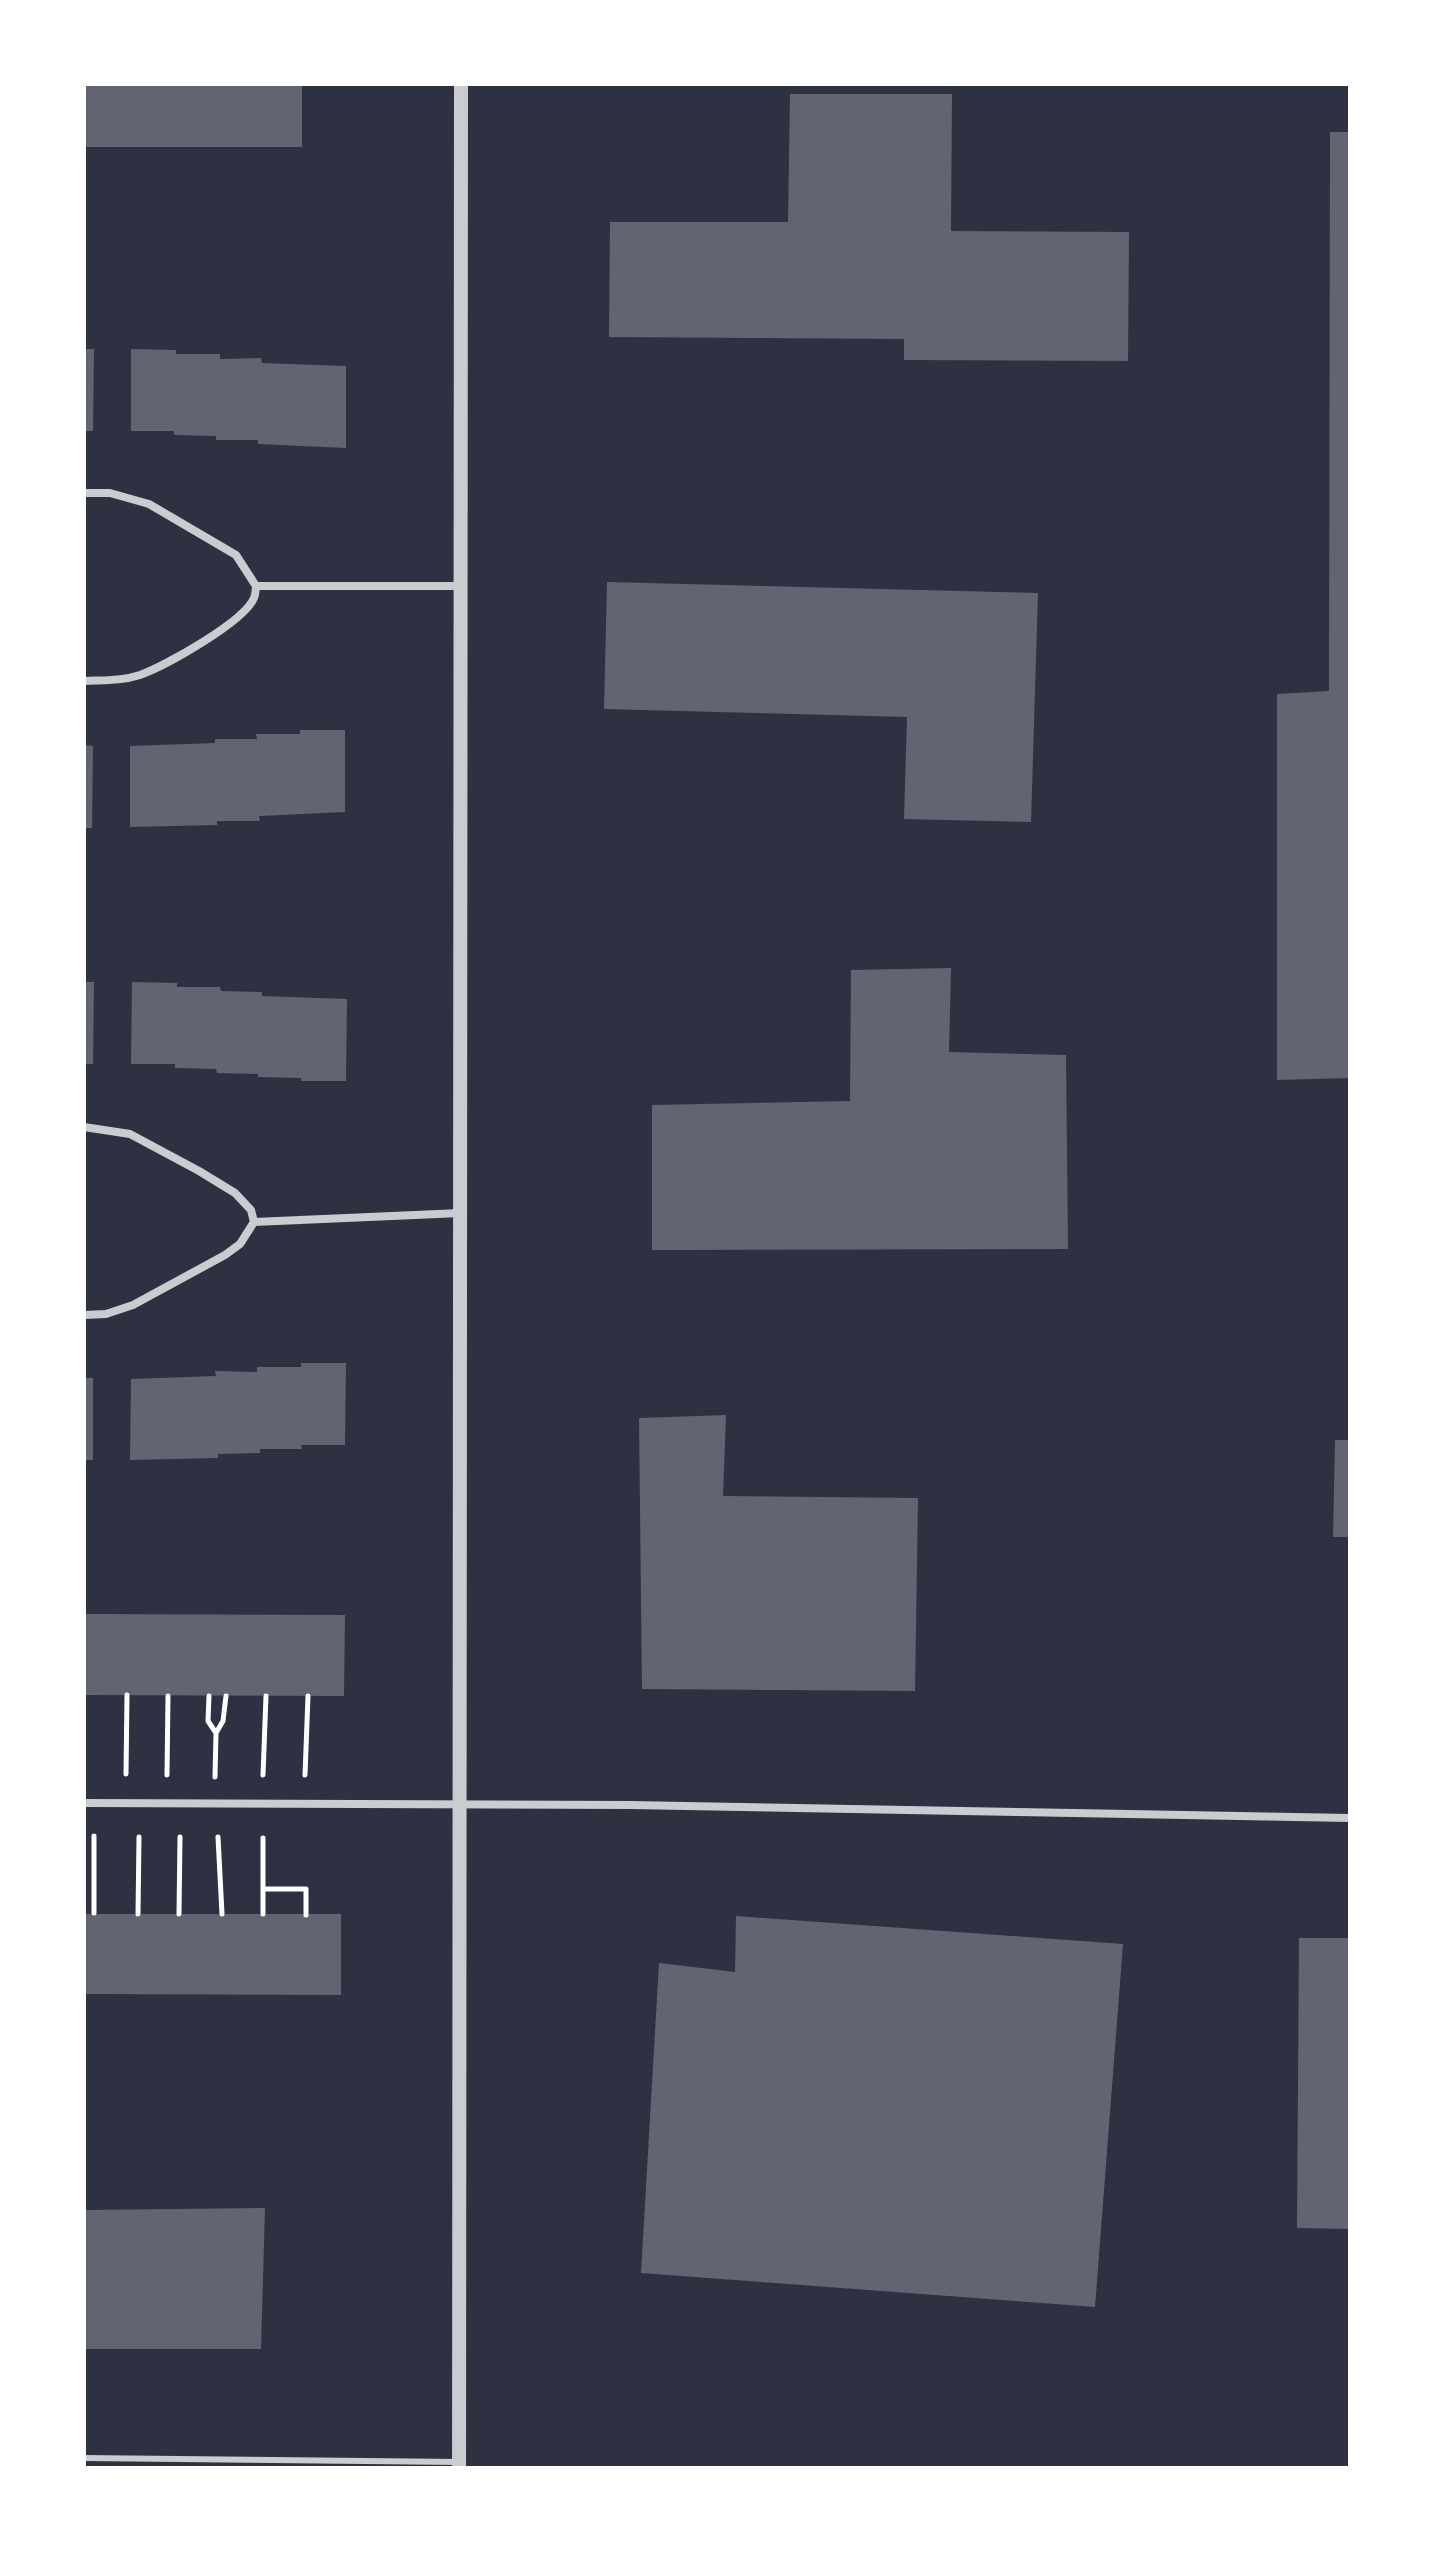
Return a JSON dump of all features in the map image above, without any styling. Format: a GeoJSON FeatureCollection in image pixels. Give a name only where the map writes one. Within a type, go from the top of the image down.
{"type":"FeatureCollection","features":[{"type":"Feature","properties":{"kind":"street"},"geometry":{"type":"LineString","coordinates":[[459,2465],[461,84]]}},
{"type":"Feature","properties":{"kind":"street"},"geometry":{"type":"LineString","coordinates":[[84,493],[110,493],[149,504],[236,555],[256,586],[255,598],[229,625],[168,661],[142,674],[123,679],[84,681]]}},
{"type":"Feature","properties":{"kind":"street"},"geometry":{"type":"LineString","coordinates":[[256,586],[461,586]]}},
{"type":"Feature","properties":{"kind":"street"},"geometry":{"type":"LineString","coordinates":[[84,1127],[130,1134],[210,1178],[244,1201],[254,1222]]}},
{"type":"Feature","properties":{"kind":"street"},"geometry":{"type":"LineString","coordinates":[[254,1222],[461,1213]]}},
{"type":"Feature","properties":{"kind":"street"},"geometry":{"type":"LineString","coordinates":[[84,1315],[106,1314],[133,1305],[225,1255],[240,1244],[254,1222]]}},
{"type":"Feature","properties":{"kind":"street"},"geometry":{"type":"LineString","coordinates":[[84,1803],[661,1806],[1350,1818]]}},
{"type":"Feature","properties":{"kind":"lane"},"geometry":{"type":"LineString","coordinates":[[84,2458],[459,2465]]}},
{"type":"Feature","properties":{"kind":"path"},"geometry":{"type":"LineString","coordinates":[[126,1774],[127,1695]]}},
{"type":"Feature","properties":{"kind":"path"},"geometry":{"type":"LineString","coordinates":[[167,1775],[168,1696]]}},
{"type":"Feature","properties":{"kind":"path"},"geometry":{"type":"LineString","coordinates":[[209,1696],[208,1721],[216,1733]]}},
{"type":"Feature","properties":{"kind":"path"},"geometry":{"type":"LineString","coordinates":[[215,1777],[216,1733],[223,1721],[226,1696]]}},
{"type":"Feature","properties":{"kind":"path"},"geometry":{"type":"LineString","coordinates":[[263,1775],[266,1696]]}},
{"type":"Feature","properties":{"kind":"path"},"geometry":{"type":"LineString","coordinates":[[305,1775],[308,1696]]}},
{"type":"Feature","properties":{"kind":"path"},"geometry":{"type":"LineString","coordinates":[[94,1836],[94,1913]]}},
{"type":"Feature","properties":{"kind":"path"},"geometry":{"type":"LineString","coordinates":[[138,1914],[139,1837]]}},
{"type":"Feature","properties":{"kind":"path"},"geometry":{"type":"LineString","coordinates":[[179,1914],[180,1837]]}},
{"type":"Feature","properties":{"kind":"path"},"geometry":{"type":"LineString","coordinates":[[218,1837],[222,1914]]}},
{"type":"Feature","properties":{"kind":"path"},"geometry":{"type":"LineString","coordinates":[[263,1838],[263,1914]]}},
{"type":"Feature","properties":{"kind":"path"},"geometry":{"type":"LineString","coordinates":[[263,1889],[306,1889],[306,1915]]}},
{"type":"Feature","properties":{"kind":"building"},"geometry":{"type":"Polygon","coordinates":[[[84,84],[302,84],[302,147],[84,147],[84,84]]]}},
{"type":"Feature","properties":{"kind":"building"},"geometry":{"type":"Polygon","coordinates":[[[790,94],[952,94],[951,231],[1129,232],[1128,361],[904,360],[904,339],[609,337],[610,222],[788,222],[790,94]]]}},
{"type":"Feature","properties":{"kind":"building"},"geometry":{"type":"Polygon","coordinates":[[[1330,132],[1350,132],[1350,1078],[1277,1080],[1277,694],[1329,691],[1330,132]]]}},
{"type":"Feature","properties":{"kind":"building"},"geometry":{"type":"Polygon","coordinates":[[[84,349],[94,349],[93,431],[84,431],[84,349]]]}},
{"type":"Feature","properties":{"kind":"building"},"geometry":{"type":"Polygon","coordinates":[[[131,349],[176,350],[176,354],[220,354],[220,359],[261,358],[262,363],[346,366],[346,448],[258,444],[258,440],[216,440],[216,436],[174,435],[174,431],[131,431],[131,349]]]}},
{"type":"Feature","properties":{"kind":"building"},"geometry":{"type":"Polygon","coordinates":[[[607,582],[1038,593],[1031,822],[904,819],[907,717],[604,709],[607,582]]]}},
{"type":"Feature","properties":{"kind":"building"},"geometry":{"type":"Polygon","coordinates":[[[300,730],[345,730],[345,812],[259,816],[260,821],[217,821],[217,825],[130,827],[130,746],[215,743],[215,739],[257,739],[256,734],[300,734],[300,730]]]}},
{"type":"Feature","properties":{"kind":"building"},"geometry":{"type":"Polygon","coordinates":[[[84,745],[93,746],[92,828],[84,828],[84,745]]]}},
{"type":"Feature","properties":{"kind":"building"},"geometry":{"type":"Polygon","coordinates":[[[951,968],[949,1052],[1066,1055],[1068,1249],[652,1250],[652,1105],[850,1101],[851,970],[951,968]]]}},
{"type":"Feature","properties":{"kind":"building"},"geometry":{"type":"Polygon","coordinates":[[[84,982],[94,982],[93,1064],[84,1064],[84,982]]]}},
{"type":"Feature","properties":{"kind":"building"},"geometry":{"type":"Polygon","coordinates":[[[132,982],[177,983],[177,987],[220,987],[221,991],[262,992],[262,996],[347,999],[346,1081],[301,1081],[301,1078],[217,1073],[216,1069],[175,1068],[175,1064],[131,1064],[132,982]]]}},
{"type":"Feature","properties":{"kind":"building"},"geometry":{"type":"Polygon","coordinates":[[[301,1363],[346,1363],[345,1445],[260,1449],[260,1453],[218,1454],[218,1458],[130,1460],[131,1379],[216,1376],[215,1371],[257,1372],[257,1367],[301,1367],[301,1363]]]}},
{"type":"Feature","properties":{"kind":"building"},"geometry":{"type":"Polygon","coordinates":[[[84,1378],[93,1378],[93,1460],[84,1460],[84,1378]]]}},
{"type":"Feature","properties":{"kind":"building"},"geometry":{"type":"Polygon","coordinates":[[[726,1415],[723,1496],[918,1498],[915,1691],[642,1689],[639,1418],[726,1415]]]}},
{"type":"Feature","properties":{"kind":"building"},"geometry":{"type":"Polygon","coordinates":[[[1335,1440],[1350,1440],[1350,1537],[1333,1537],[1335,1440]]]}},
{"type":"Feature","properties":{"kind":"building"},"geometry":{"type":"Polygon","coordinates":[[[84,1614],[345,1615],[344,1696],[84,1695],[84,1614]]]}},
{"type":"Feature","properties":{"kind":"building"},"geometry":{"type":"Polygon","coordinates":[[[84,1914],[341,1914],[341,1995],[84,1994],[84,1914]]]}},
{"type":"Feature","properties":{"kind":"building"},"geometry":{"type":"Polygon","coordinates":[[[736,1916],[1123,1944],[1095,2307],[641,2273],[659,1963],[735,1972],[736,1916]]]}},
{"type":"Feature","properties":{"kind":"building"},"geometry":{"type":"Polygon","coordinates":[[[1299,1938],[1350,1938],[1350,2229],[1297,2228],[1299,1938]]]}},
{"type":"Feature","properties":{"kind":"building"},"geometry":{"type":"Polygon","coordinates":[[[265,2208],[261,2349],[84,2349],[84,2210],[265,2208]]]}}]}
